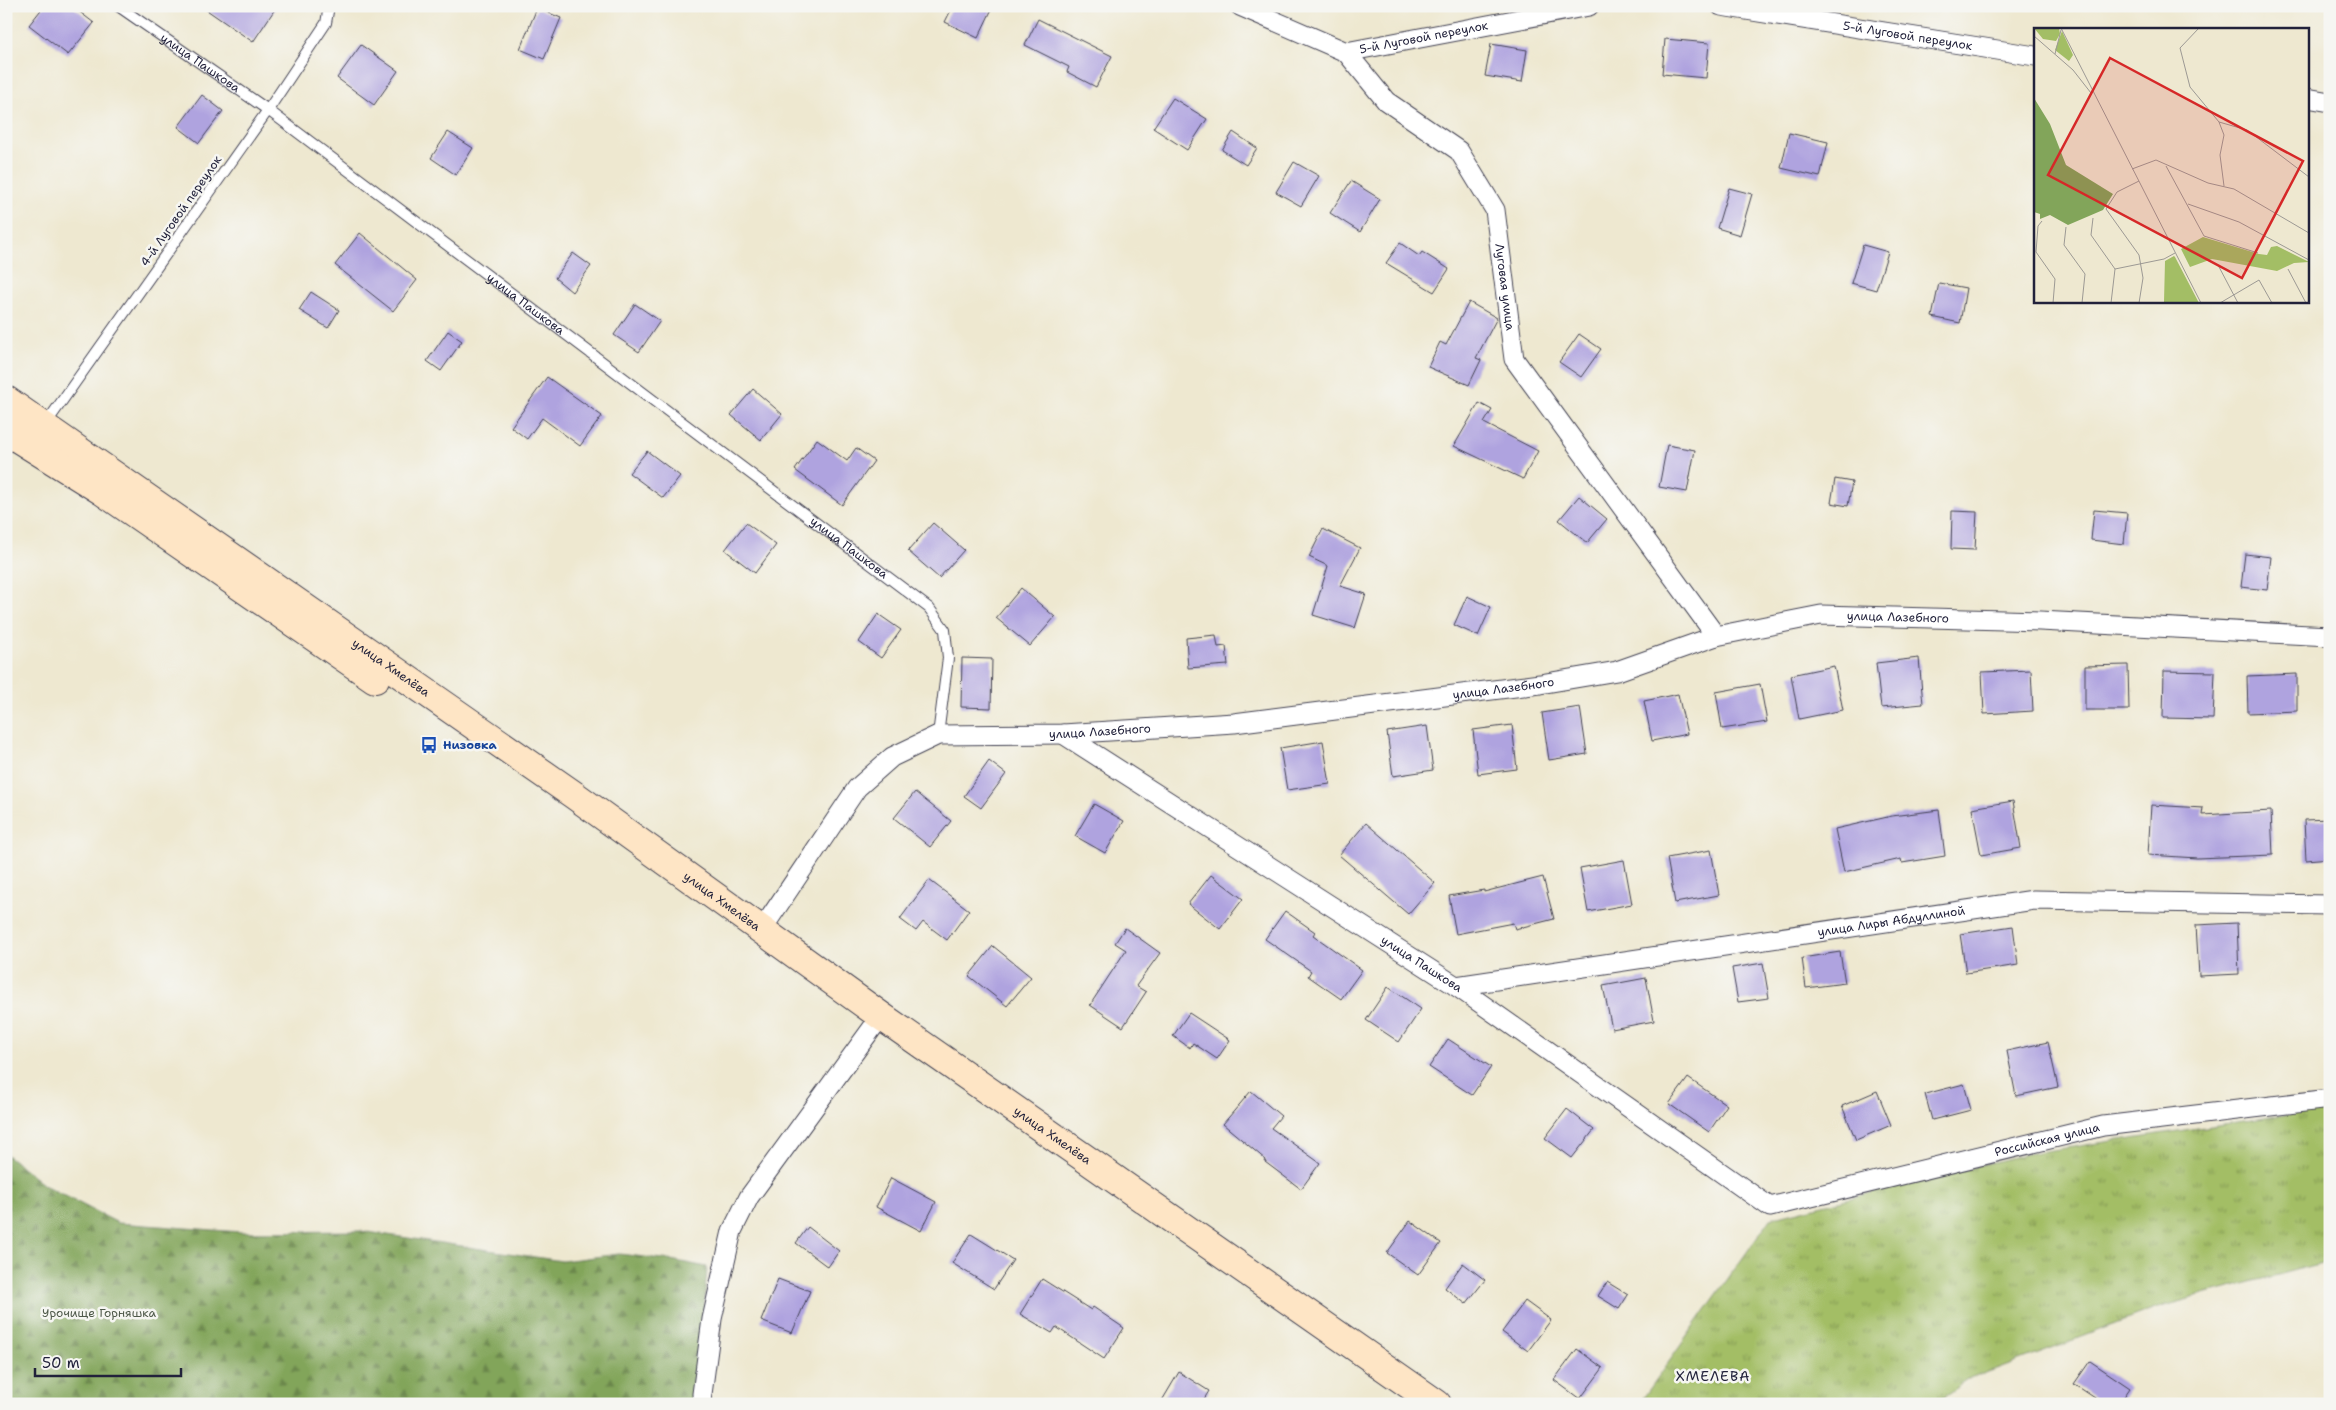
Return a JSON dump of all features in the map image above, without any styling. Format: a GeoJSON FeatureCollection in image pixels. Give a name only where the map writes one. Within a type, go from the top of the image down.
{"type":"FeatureCollection","features":[{"type":"Feature","properties":{"kind":"main road","name":"улица Хмелёва"},"geometry":{"type":"LineString","coordinates":[[6,400],[566,789],[761,932],[1437,1404]]}},
{"type":"Feature","properties":{"kind":"main road"},"geometry":{"type":"LineString","coordinates":[[6,406],[44,426]]}},
{"type":"Feature","properties":{"kind":"main road"},"geometry":{"type":"LineString","coordinates":[[6,431],[102,491],[343,658],[665,873],[761,932]]}},
{"type":"Feature","properties":{"kind":"street","name":"Луговая улица"},"geometry":{"type":"LineString","coordinates":[[1240,6],[1346,52],[1386,101],[1459,151],[1495,210],[1514,359],[1716,636]]}},
{"type":"Feature","properties":{"kind":"street","name":"5-й Луговой переулок"},"geometry":{"type":"LineString","coordinates":[[1346,52],[1589,6]]}},
{"type":"Feature","properties":{"kind":"street","name":"5-й Луговой переулок"},"geometry":{"type":"LineString","coordinates":[[1721,6],[2034,56]]}},
{"type":"Feature","properties":{"kind":"street"},"geometry":{"type":"LineString","coordinates":[[2308,98],[2330,102]]}},
{"type":"Feature","properties":{"kind":"street","name":"улица Лазебного"},"geometry":{"type":"LineString","coordinates":[[761,932],[856,788],[892,757],[938,736],[1064,734],[1234,723],[1540,684],[1616,671],[1716,636],[1821,615],[2040,621],[2330,636]]}},
{"type":"Feature","properties":{"kind":"street","name":"улица Пашкова"},"geometry":{"type":"LineString","coordinates":[[1064,734],[1456,986],[1770,1207]]}},
{"type":"Feature","properties":{"kind":"street","name":"улица Лиры Абдуллиной"},"geometry":{"type":"LineString","coordinates":[[1456,986],[2034,900],[2330,905]]}},
{"type":"Feature","properties":{"kind":"street"},"geometry":{"type":"LineString","coordinates":[[703,1404],[702,1394],[712,1319],[732,1231],[749,1197],[881,1016]]}},
{"type":"Feature","properties":{"kind":"street","name":"Российская улица"},"geometry":{"type":"LineString","coordinates":[[1770,1207],[2103,1126],[2330,1099]]}},
{"type":"Feature","properties":{"kind":"lane","name":"улица Пашкова"},"geometry":{"type":"LineString","coordinates":[[118,6],[268,110],[929,608],[945,630],[948,658],[938,736]]}},
{"type":"Feature","properties":{"kind":"lane","name":"4-й Луговой переулок"},"geometry":{"type":"LineString","coordinates":[[44,426],[268,110],[326,23],[329,6]]}},
{"type":"Feature","properties":{"kind":"green space"},"geometry":{"type":"Polygon","coordinates":[[[2330,1108],[2330,1261],[2163,1306],[1967,1380],[1933,1404],[1639,1404],[1771,1218],[2026,1154],[2330,1108]]]}},
{"type":"Feature","properties":{"kind":"green space","name":"Урочище Горняшка"},"geometry":{"type":"Polygon","coordinates":[[[6,1154],[44,1185],[118,1223],[241,1232],[361,1231],[562,1261],[619,1254],[671,1260],[707,1267],[697,1404],[6,1404],[6,1154]]]}},
{"type":"Feature","properties":{"kind":"building"},"geometry":{"type":"Polygon","coordinates":[[[44,6],[72,6],[94,23],[68,55],[29,25],[44,6]]]}},
{"type":"Feature","properties":{"kind":"building"},"geometry":{"type":"Polygon","coordinates":[[[201,6],[277,6],[253,42],[201,6]]]}},
{"type":"Feature","properties":{"kind":"building"},"geometry":{"type":"Polygon","coordinates":[[[953,6],[982,6],[991,11],[978,38],[945,22],[953,6]]]}},
{"type":"Feature","properties":{"kind":"building"},"geometry":{"type":"Polygon","coordinates":[[[537,8],[561,18],[544,59],[520,49],[537,8]]]}},
{"type":"Feature","properties":{"kind":"building"},"geometry":{"type":"Polygon","coordinates":[[[1038,19],[1112,56],[1096,87],[1067,72],[1069,67],[1025,45],[1038,19]]]}},
{"type":"Feature","properties":{"kind":"building"},"geometry":{"type":"Polygon","coordinates":[[[1665,39],[1709,43],[1706,78],[1662,74],[1665,39]]]}},
{"type":"Feature","properties":{"kind":"building"},"geometry":{"type":"Polygon","coordinates":[[[1491,44],[1527,50],[1522,82],[1485,76],[1491,44]]]}},
{"type":"Feature","properties":{"kind":"building"},"geometry":{"type":"Polygon","coordinates":[[[361,45],[398,71],[374,105],[337,78],[361,45]]]}},
{"type":"Feature","properties":{"kind":"building"},"geometry":{"type":"Polygon","coordinates":[[[202,95],[223,111],[199,143],[178,127],[202,95]]]}},
{"type":"Feature","properties":{"kind":"building"},"geometry":{"type":"Polygon","coordinates":[[[1173,98],[1207,119],[1187,150],[1153,128],[1173,98]]]}},
{"type":"Feature","properties":{"kind":"building"},"geometry":{"type":"Polygon","coordinates":[[[448,132],[473,148],[456,175],[431,158],[448,132]]]}},
{"type":"Feature","properties":{"kind":"building"},"geometry":{"type":"Polygon","coordinates":[[[1233,132],[1257,148],[1246,165],[1222,150],[1233,132]]]}},
{"type":"Feature","properties":{"kind":"building"},"geometry":{"type":"Polygon","coordinates":[[[1789,133],[1828,142],[1820,177],[1781,168],[1789,133]]]}},
{"type":"Feature","properties":{"kind":"building"},"geometry":{"type":"Polygon","coordinates":[[[1294,162],[1319,176],[1301,206],[1276,192],[1294,162]]]}},
{"type":"Feature","properties":{"kind":"building"},"geometry":{"type":"Polygon","coordinates":[[[1351,181],[1380,199],[1360,232],[1330,213],[1351,181]]]}},
{"type":"Feature","properties":{"kind":"building"},"geometry":{"type":"Polygon","coordinates":[[[1729,188],[1752,194],[1740,235],[1717,228],[1729,188]]]}},
{"type":"Feature","properties":{"kind":"building"},"geometry":{"type":"Polygon","coordinates":[[[360,233],[417,280],[393,311],[335,265],[360,233]]]}},
{"type":"Feature","properties":{"kind":"building"},"geometry":{"type":"Polygon","coordinates":[[[1400,243],[1419,256],[1422,252],[1449,269],[1434,292],[1386,263],[1400,243]]]}},
{"type":"Feature","properties":{"kind":"building"},"geometry":{"type":"Polygon","coordinates":[[[1863,245],[1888,252],[1876,290],[1851,283],[1863,245]]]}},
{"type":"Feature","properties":{"kind":"building"},"geometry":{"type":"Polygon","coordinates":[[[573,253],[591,266],[572,292],[555,278],[573,253]]]}},
{"type":"Feature","properties":{"kind":"building"},"geometry":{"type":"Polygon","coordinates":[[[1939,283],[1966,288],[1960,323],[1932,317],[1939,283]]]}},
{"type":"Feature","properties":{"kind":"building"},"geometry":{"type":"Polygon","coordinates":[[[311,292],[339,310],[328,328],[299,310],[311,292]]]}},
{"type":"Feature","properties":{"kind":"building"},"geometry":{"type":"Polygon","coordinates":[[[1469,302],[1497,318],[1476,358],[1481,360],[1469,385],[1428,367],[1440,342],[1446,345],[1469,302]]]}},
{"type":"Feature","properties":{"kind":"building"},"geometry":{"type":"Polygon","coordinates":[[[635,304],[660,321],[639,352],[614,335],[635,304]]]}},
{"type":"Feature","properties":{"kind":"building"},"geometry":{"type":"Polygon","coordinates":[[[448,331],[462,341],[441,371],[427,361],[448,331]]]}},
{"type":"Feature","properties":{"kind":"building"},"geometry":{"type":"Polygon","coordinates":[[[1579,334],[1601,349],[1581,377],[1559,362],[1579,334]]]}},
{"type":"Feature","properties":{"kind":"building"},"geometry":{"type":"Polygon","coordinates":[[[547,377],[602,416],[580,446],[542,418],[527,439],[511,427],[547,377]]]}},
{"type":"Feature","properties":{"kind":"building"},"geometry":{"type":"Polygon","coordinates":[[[753,389],[782,414],[761,440],[731,415],[753,389]]]}},
{"type":"Feature","properties":{"kind":"building"},"geometry":{"type":"Polygon","coordinates":[[[1479,403],[1492,410],[1484,423],[1538,451],[1523,479],[1454,446],[1479,403]]]}},
{"type":"Feature","properties":{"kind":"building"},"geometry":{"type":"Polygon","coordinates":[[[817,439],[847,461],[856,448],[874,461],[842,505],[795,470],[817,439]]]}},
{"type":"Feature","properties":{"kind":"building"},"geometry":{"type":"Polygon","coordinates":[[[1667,445],[1695,450],[1687,492],[1659,487],[1667,445]]]}},
{"type":"Feature","properties":{"kind":"building"},"geometry":{"type":"Polygon","coordinates":[[[647,451],[680,476],[663,498],[629,473],[647,451]]]}},
{"type":"Feature","properties":{"kind":"building"},"geometry":{"type":"Polygon","coordinates":[[[1835,479],[1852,482],[1848,506],[1831,503],[1835,479]]]}},
{"type":"Feature","properties":{"kind":"building"},"geometry":{"type":"Polygon","coordinates":[[[1579,496],[1607,519],[1587,543],[1559,520],[1579,496]]]}},
{"type":"Feature","properties":{"kind":"building"},"geometry":{"type":"Polygon","coordinates":[[[2094,510],[2127,513],[2124,544],[2091,540],[2094,510]]]}},
{"type":"Feature","properties":{"kind":"building"},"geometry":{"type":"Polygon","coordinates":[[[1952,511],[1977,512],[1975,550],[1951,549],[1952,511]]]}},
{"type":"Feature","properties":{"kind":"building"},"geometry":{"type":"Polygon","coordinates":[[[746,523],[776,545],[755,573],[725,550],[746,523]]]}},
{"type":"Feature","properties":{"kind":"building"},"geometry":{"type":"Polygon","coordinates":[[[933,523],[964,550],[939,578],[908,551],[933,523]]]}},
{"type":"Feature","properties":{"kind":"building"},"geometry":{"type":"Polygon","coordinates":[[[1323,529],[1360,548],[1340,586],[1366,594],[1355,628],[1313,615],[1328,566],[1309,557],[1323,529]]]}},
{"type":"Feature","properties":{"kind":"building"},"geometry":{"type":"Polygon","coordinates":[[[2245,554],[2271,557],[2267,590],[2241,587],[2245,554]]]}},
{"type":"Feature","properties":{"kind":"building"},"geometry":{"type":"Polygon","coordinates":[[[1021,588],[1055,617],[1030,646],[996,618],[1021,588]]]}},
{"type":"Feature","properties":{"kind":"building"},"geometry":{"type":"Polygon","coordinates":[[[1467,596],[1491,607],[1478,636],[1454,625],[1467,596]]]}},
{"type":"Feature","properties":{"kind":"building"},"geometry":{"type":"Polygon","coordinates":[[[878,614],[901,630],[881,658],[859,642],[878,614]]]}},
{"type":"Feature","properties":{"kind":"building"},"geometry":{"type":"Polygon","coordinates":[[[1216,635],[1218,647],[1226,646],[1228,665],[1188,668],[1186,638],[1216,635]]]}},
{"type":"Feature","properties":{"kind":"building"},"geometry":{"type":"Polygon","coordinates":[[[962,658],[992,659],[991,708],[961,707],[962,658]]]}},
{"type":"Feature","properties":{"kind":"building"},"geometry":{"type":"Polygon","coordinates":[[[1919,658],[1923,704],[1881,708],[1876,663],[1919,658]]]}},
{"type":"Feature","properties":{"kind":"building"},"geometry":{"type":"Polygon","coordinates":[[[2128,665],[2129,710],[2085,710],[2085,666],[2128,665]]]}},
{"type":"Feature","properties":{"kind":"building"},"geometry":{"type":"Polygon","coordinates":[[[1834,666],[1843,710],[1799,719],[1791,675],[1834,666]]]}},
{"type":"Feature","properties":{"kind":"building"},"geometry":{"type":"Polygon","coordinates":[[[2031,670],[2033,711],[1984,714],[1982,672],[2031,670]]]}},
{"type":"Feature","properties":{"kind":"building"},"geometry":{"type":"Polygon","coordinates":[[[2164,671],[2215,672],[2213,719],[2163,718],[2164,671]]]}},
{"type":"Feature","properties":{"kind":"building"},"geometry":{"type":"Polygon","coordinates":[[[2297,674],[2297,711],[2248,713],[2247,676],[2297,674]]]}},
{"type":"Feature","properties":{"kind":"building"},"geometry":{"type":"Polygon","coordinates":[[[1760,684],[1767,722],[1722,729],[1716,692],[1760,684]]]}},
{"type":"Feature","properties":{"kind":"building"},"geometry":{"type":"Polygon","coordinates":[[[1678,694],[1687,734],[1652,741],[1644,701],[1678,694]]]}},
{"type":"Feature","properties":{"kind":"building"},"geometry":{"type":"Polygon","coordinates":[[[1580,707],[1587,754],[1549,760],[1542,713],[1580,707]]]}},
{"type":"Feature","properties":{"kind":"building"},"geometry":{"type":"Polygon","coordinates":[[[1512,725],[1517,769],[1478,774],[1473,730],[1512,725]]]}},
{"type":"Feature","properties":{"kind":"building"},"geometry":{"type":"Polygon","coordinates":[[[1427,726],[1433,770],[1393,776],[1387,732],[1427,726]]]}},
{"type":"Feature","properties":{"kind":"building"},"geometry":{"type":"Polygon","coordinates":[[[1323,741],[1330,784],[1287,790],[1280,748],[1323,741]]]}},
{"type":"Feature","properties":{"kind":"building"},"geometry":{"type":"Polygon","coordinates":[[[989,761],[1006,774],[981,808],[964,796],[989,761]]]}},
{"type":"Feature","properties":{"kind":"building"},"geometry":{"type":"Polygon","coordinates":[[[915,792],[951,821],[930,847],[894,818],[915,792]]]}},
{"type":"Feature","properties":{"kind":"building"},"geometry":{"type":"Polygon","coordinates":[[[2013,801],[2021,848],[1981,855],[1972,808],[2013,801]]]}},
{"type":"Feature","properties":{"kind":"building"},"geometry":{"type":"Polygon","coordinates":[[[1094,804],[1124,821],[1105,853],[1075,836],[1094,804]]]}},
{"type":"Feature","properties":{"kind":"building"},"geometry":{"type":"Polygon","coordinates":[[[2151,805],[2203,808],[2202,815],[2271,811],[2273,855],[2197,858],[2148,855],[2151,805]]]}},
{"type":"Feature","properties":{"kind":"building"},"geometry":{"type":"Polygon","coordinates":[[[1939,810],[1945,856],[1902,863],[1901,859],[1844,872],[1835,829],[1892,816],[1939,810]]]}},
{"type":"Feature","properties":{"kind":"building"},"geometry":{"type":"Polygon","coordinates":[[[2330,819],[2330,858],[2306,860],[2304,820],[2330,819]]]}},
{"type":"Feature","properties":{"kind":"building"},"geometry":{"type":"Polygon","coordinates":[[[1366,823],[1435,883],[1408,914],[1339,855],[1366,823]]]}},
{"type":"Feature","properties":{"kind":"building"},"geometry":{"type":"Polygon","coordinates":[[[1711,850],[1719,895],[1675,903],[1667,858],[1711,850]]]}},
{"type":"Feature","properties":{"kind":"building"},"geometry":{"type":"Polygon","coordinates":[[[1624,860],[1632,904],[1588,912],[1580,868],[1624,860]]]}},
{"type":"Feature","properties":{"kind":"building"},"geometry":{"type":"Polygon","coordinates":[[[1211,875],[1243,899],[1220,929],[1188,904],[1211,875]]]}},
{"type":"Feature","properties":{"kind":"building"},"geometry":{"type":"Polygon","coordinates":[[[1543,877],[1554,919],[1515,929],[1513,923],[1456,934],[1449,896],[1484,890],[1484,892],[1543,877]]]}},
{"type":"Feature","properties":{"kind":"building"},"geometry":{"type":"Polygon","coordinates":[[[929,880],[969,910],[947,940],[923,922],[916,931],[900,919],[929,880]]]}},
{"type":"Feature","properties":{"kind":"building"},"geometry":{"type":"Polygon","coordinates":[[[1285,911],[1315,932],[1313,935],[1362,970],[1341,999],[1308,976],[1311,971],[1265,939],[1285,911]]]}},
{"type":"Feature","properties":{"kind":"building"},"geometry":{"type":"Polygon","coordinates":[[[2237,923],[2239,974],[2199,976],[2196,925],[2237,923]]]}},
{"type":"Feature","properties":{"kind":"building"},"geometry":{"type":"Polygon","coordinates":[[[2013,926],[2018,965],[1966,973],[1960,934],[2013,926]]]}},
{"type":"Feature","properties":{"kind":"building"},"geometry":{"type":"Polygon","coordinates":[[[1125,928],[1160,953],[1136,986],[1146,992],[1123,1027],[1090,1005],[1126,950],[1115,943],[1125,928]]]}},
{"type":"Feature","properties":{"kind":"building"},"geometry":{"type":"Polygon","coordinates":[[[993,946],[1031,977],[1007,1006],[969,976],[993,946]]]}},
{"type":"Feature","properties":{"kind":"building"},"geometry":{"type":"Polygon","coordinates":[[[1840,952],[1845,983],[1806,988],[1802,958],[1840,952]]]}},
{"type":"Feature","properties":{"kind":"building"},"geometry":{"type":"Polygon","coordinates":[[[1763,963],[1769,998],[1738,1002],[1732,968],[1763,963]]]}},
{"type":"Feature","properties":{"kind":"building"},"geometry":{"type":"Polygon","coordinates":[[[1646,978],[1654,1021],[1612,1029],[1603,986],[1646,978]]]}},
{"type":"Feature","properties":{"kind":"building"},"geometry":{"type":"Polygon","coordinates":[[[1388,987],[1421,1009],[1399,1042],[1366,1020],[1388,987]]]}},
{"type":"Feature","properties":{"kind":"building"},"geometry":{"type":"Polygon","coordinates":[[[1189,1013],[1230,1040],[1217,1059],[1193,1043],[1190,1048],[1173,1036],[1189,1013]]]}},
{"type":"Feature","properties":{"kind":"building"},"geometry":{"type":"Polygon","coordinates":[[[1448,1039],[1491,1067],[1472,1095],[1429,1067],[1448,1039]]]}},
{"type":"Feature","properties":{"kind":"building"},"geometry":{"type":"Polygon","coordinates":[[[2048,1042],[2058,1087],[2016,1096],[2007,1051],[2048,1042]]]}},
{"type":"Feature","properties":{"kind":"building"},"geometry":{"type":"Polygon","coordinates":[[[1688,1078],[1727,1105],[1709,1132],[1669,1104],[1688,1078]]]}},
{"type":"Feature","properties":{"kind":"building"},"geometry":{"type":"Polygon","coordinates":[[[1964,1084],[1971,1110],[1932,1120],[1925,1094],[1964,1084]]]}},
{"type":"Feature","properties":{"kind":"building"},"geometry":{"type":"Polygon","coordinates":[[[1251,1091],[1281,1116],[1271,1128],[1320,1163],[1301,1189],[1265,1162],[1266,1160],[1223,1124],[1251,1091]]]}},
{"type":"Feature","properties":{"kind":"building"},"geometry":{"type":"Polygon","coordinates":[[[1877,1091],[1891,1125],[1856,1140],[1842,1106],[1877,1091]]]}},
{"type":"Feature","properties":{"kind":"building"},"geometry":{"type":"Polygon","coordinates":[[[1567,1109],[1594,1130],[1572,1158],[1545,1138],[1567,1109]]]}},
{"type":"Feature","properties":{"kind":"building"},"geometry":{"type":"Polygon","coordinates":[[[891,1178],[936,1202],[921,1231],[876,1207],[891,1178]]]}},
{"type":"Feature","properties":{"kind":"building"},"geometry":{"type":"Polygon","coordinates":[[[1410,1221],[1441,1243],[1418,1275],[1387,1253],[1410,1221]]]}},
{"type":"Feature","properties":{"kind":"building"},"geometry":{"type":"Polygon","coordinates":[[[808,1227],[839,1251],[828,1267],[796,1243],[808,1227]]]}},
{"type":"Feature","properties":{"kind":"building"},"geometry":{"type":"Polygon","coordinates":[[[971,1234],[1013,1260],[994,1289],[952,1263],[971,1234]]]}},
{"type":"Feature","properties":{"kind":"building"},"geometry":{"type":"Polygon","coordinates":[[[1463,1263],[1485,1280],[1466,1304],[1445,1288],[1463,1263]]]}},
{"type":"Feature","properties":{"kind":"building"},"geometry":{"type":"Polygon","coordinates":[[[778,1279],[810,1291],[792,1333],[761,1321],[778,1279]]]}},
{"type":"Feature","properties":{"kind":"building"},"geometry":{"type":"Polygon","coordinates":[[[1042,1279],[1091,1310],[1093,1307],[1124,1328],[1104,1359],[1056,1327],[1052,1333],[1020,1314],[1042,1279]]]}},
{"type":"Feature","properties":{"kind":"building"},"geometry":{"type":"Polygon","coordinates":[[[1607,1282],[1628,1295],[1619,1309],[1598,1296],[1607,1282]]]}},
{"type":"Feature","properties":{"kind":"building"},"geometry":{"type":"Polygon","coordinates":[[[1525,1301],[1551,1320],[1528,1351],[1502,1332],[1525,1301]]]}},
{"type":"Feature","properties":{"kind":"building"},"geometry":{"type":"Polygon","coordinates":[[[1577,1349],[1603,1368],[1580,1399],[1554,1380],[1577,1349]]]}},
{"type":"Feature","properties":{"kind":"building"},"geometry":{"type":"Polygon","coordinates":[[[2090,1361],[2130,1388],[2119,1404],[2104,1404],[2074,1384],[2090,1361]]]}},
{"type":"Feature","properties":{"kind":"building"},"geometry":{"type":"Polygon","coordinates":[[[1179,1372],[1209,1391],[1201,1404],[1160,1404],[1179,1372]]]}},
{"type":"Feature","properties":{"kind":"place","name":"Низовка"},"geometry":{"type":"Point","coordinates":[429,745]}},
{"type":"Feature","properties":{"kind":"district","name":"ХМЕЛЕВА"},"geometry":{"type":"Point","coordinates":[1713,1376]}}]}
